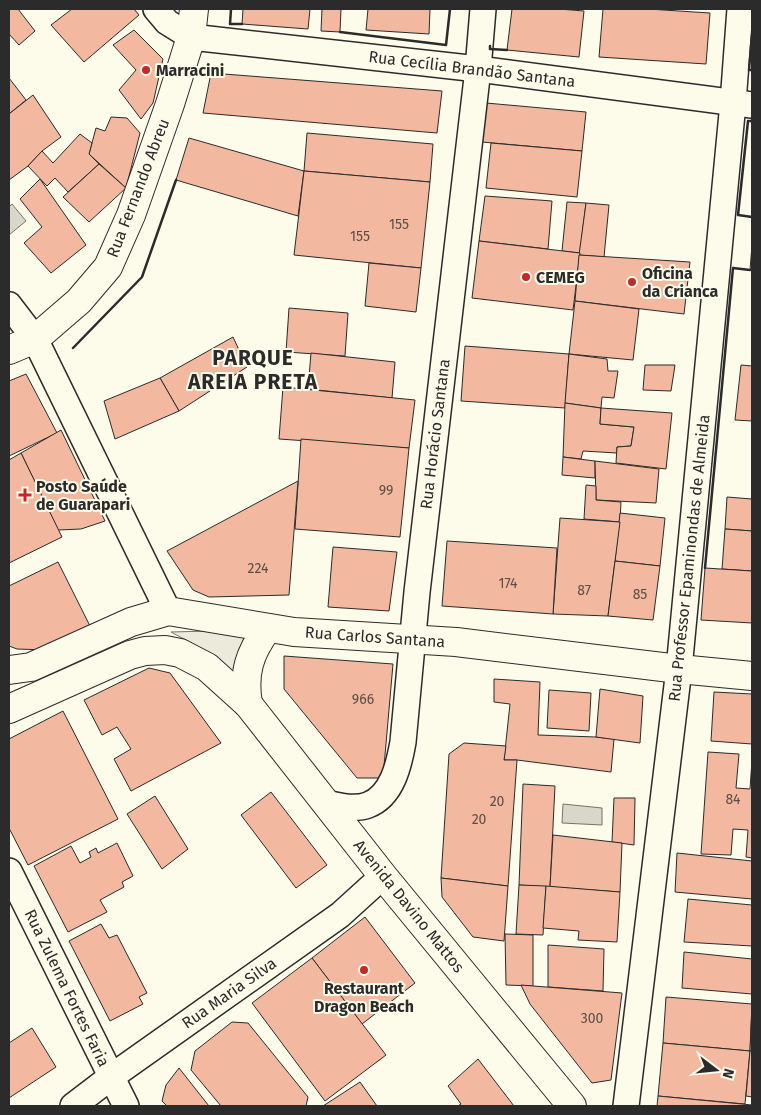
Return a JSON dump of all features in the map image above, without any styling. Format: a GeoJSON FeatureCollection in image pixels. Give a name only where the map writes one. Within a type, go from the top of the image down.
{"type":"FeatureCollection","features":[{"type":"Feature","properties":{"kind":"main road","name":"Rua Fernando Abreu"},"geometry":{"type":"LineString","coordinates":[[9,350],[35,339],[79,301],[108,267],[131,215],[170,104],[191,37],[194,9]]}},
{"type":"Feature","properties":{"kind":"main road","name":"Rua Carlos Santana"},"geometry":{"type":"LineString","coordinates":[[9,670],[31,667],[131,622],[168,611],[294,632],[456,642],[752,676]]}},
{"type":"Feature","properties":{"kind":"main road"},"geometry":{"type":"LineString","coordinates":[[248,704],[245,689],[246,673],[250,658],[268,628]]}},
{"type":"Feature","properties":{"kind":"main road"},"geometry":{"type":"LineString","coordinates":[[9,709],[130,655],[145,651],[165,650],[180,653],[207,667],[248,704]]}},
{"type":"Feature","properties":{"kind":"main road","name":"Avenida Davino Mattos"},"geometry":{"type":"LineString","coordinates":[[248,704],[383,876],[572,1106]]}},
{"type":"Feature","properties":{"kind":"street"},"geometry":{"type":"LineString","coordinates":[[156,9],[167,22],[191,37]]}},
{"type":"Feature","properties":{"kind":"street","name":"Rua Horácio Santana"},"geometry":{"type":"LineString","coordinates":[[326,803],[342,806],[368,805],[380,798],[391,782],[399,764],[404,742],[412,639],[478,69],[483,9]]}},
{"type":"Feature","properties":{"kind":"street","name":"Rua Professor Epaminondas de Almeida"},"geometry":{"type":"LineString","coordinates":[[626,1106],[679,669],[743,104],[740,9]]}},
{"type":"Feature","properties":{"kind":"street","name":"Rua Cecília Brandão Santana"},"geometry":{"type":"LineString","coordinates":[[191,37],[478,69],[743,104]]}},
{"type":"Feature","properties":{"kind":"street"},"geometry":{"type":"LineString","coordinates":[[9,305],[35,339],[168,611]]}},
{"type":"Feature","properties":{"kind":"street","name":"Rua Zulema Fortes Faria"},"geometry":{"type":"LineString","coordinates":[[9,871],[126,1106]]}},
{"type":"Feature","properties":{"kind":"street","name":"Rua Maria Silva"},"geometry":{"type":"LineString","coordinates":[[73,1106],[340,915],[383,876]]}},
{"type":"Feature","properties":{"kind":"shaded area"},"geometry":{"type":"Polygon","coordinates":[[[12,204],[26,221],[9,235],[9,207],[12,204]]]}},
{"type":"Feature","properties":{"kind":"shaded area"},"geometry":{"type":"Polygon","coordinates":[[[209,631],[247,638],[234,676],[214,655],[171,632],[209,631]]]}},
{"type":"Feature","properties":{"kind":"shaded area"},"geometry":{"type":"Polygon","coordinates":[[[563,804],[602,808],[602,825],[562,823],[563,804]]]}},
{"type":"Feature","properties":{"kind":"building"},"geometry":{"type":"Polygon","coordinates":[[[9,9],[18,9],[35,31],[19,45],[9,34],[9,9]]]}},
{"type":"Feature","properties":{"kind":"building"},"geometry":{"type":"Polygon","coordinates":[[[72,9],[134,9],[139,15],[84,62],[51,25],[72,9]]]}},
{"type":"Feature","properties":{"kind":"building"},"geometry":{"type":"Polygon","coordinates":[[[243,9],[310,9],[308,29],[242,24],[243,9]]]}},
{"type":"Feature","properties":{"kind":"building"},"geometry":{"type":"Polygon","coordinates":[[[322,9],[341,9],[340,32],[321,31],[322,9]]]}},
{"type":"Feature","properties":{"kind":"building"},"geometry":{"type":"Polygon","coordinates":[[[368,9],[430,9],[429,34],[366,30],[368,9]]]}},
{"type":"Feature","properties":{"kind":"building"},"geometry":{"type":"Polygon","coordinates":[[[512,9],[584,11],[579,57],[507,50],[512,9]]]}},
{"type":"Feature","properties":{"kind":"building"},"geometry":{"type":"Polygon","coordinates":[[[603,9],[648,9],[710,13],[706,64],[599,57],[603,9]]]}},
{"type":"Feature","properties":{"kind":"building"},"geometry":{"type":"Polygon","coordinates":[[[134,30],[163,59],[153,103],[141,119],[119,90],[136,70],[113,45],[134,30]]]}},
{"type":"Feature","properties":{"kind":"building"},"geometry":{"type":"Polygon","coordinates":[[[211,73],[442,91],[437,133],[203,113],[211,73]]]}},
{"type":"Feature","properties":{"kind":"building"},"geometry":{"type":"Polygon","coordinates":[[[9,78],[26,100],[9,114],[9,78]]]}},
{"type":"Feature","properties":{"kind":"building"},"geometry":{"type":"Polygon","coordinates":[[[33,95],[61,137],[9,180],[9,114],[33,95]]]}},
{"type":"Feature","properties":{"kind":"building"},"geometry":{"type":"Polygon","coordinates":[[[486,103],[586,112],[582,151],[482,142],[486,103]]]}},
{"type":"Feature","properties":{"kind":"building"},"geometry":{"type":"Polygon","coordinates":[[[111,117],[127,118],[140,133],[126,188],[89,154],[96,128],[105,131],[111,117]]]}},
{"type":"Feature","properties":{"kind":"building"},"geometry":{"type":"Polygon","coordinates":[[[307,133],[433,144],[430,182],[304,171],[307,133]]]}},
{"type":"Feature","properties":{"kind":"building"},"geometry":{"type":"Polygon","coordinates":[[[80,134],[92,143],[89,154],[99,164],[68,192],[55,178],[47,186],[28,166],[42,151],[53,163],[80,134]]]}},
{"type":"Feature","properties":{"kind":"building"},"geometry":{"type":"Polygon","coordinates":[[[189,138],[304,171],[298,216],[176,180],[189,138]]]}},
{"type":"Feature","properties":{"kind":"building"},"geometry":{"type":"Polygon","coordinates":[[[491,143],[582,151],[577,197],[486,188],[491,143]]]}},
{"type":"Feature","properties":{"kind":"building"},"geometry":{"type":"Polygon","coordinates":[[[99,164],[126,188],[89,222],[63,197],[99,164]]]}},
{"type":"Feature","properties":{"kind":"building"},"geometry":{"type":"Polygon","coordinates":[[[304,171],[430,182],[421,268],[294,255],[304,171]]]}},
{"type":"Feature","properties":{"kind":"building"},"geometry":{"type":"Polygon","coordinates":[[[40,179],[86,245],[51,273],[24,243],[42,227],[20,199],[40,179]]]}},
{"type":"Feature","properties":{"kind":"building"},"geometry":{"type":"Polygon","coordinates":[[[485,196],[552,201],[548,249],[479,241],[485,196]]]}},
{"type":"Feature","properties":{"kind":"building"},"geometry":{"type":"Polygon","coordinates":[[[567,202],[586,203],[580,253],[562,251],[567,202]]]}},
{"type":"Feature","properties":{"kind":"building"},"geometry":{"type":"Polygon","coordinates":[[[586,203],[609,205],[604,257],[579,255],[586,203]]]}},
{"type":"Feature","properties":{"kind":"building","name":"CEMEG"},"geometry":{"type":"Polygon","coordinates":[[[479,241],[580,253],[573,310],[472,298],[479,241]]]}},
{"type":"Feature","properties":{"kind":"building"},"geometry":{"type":"Polygon","coordinates":[[[752,245],[752,271],[750,270],[752,245]]]}},
{"type":"Feature","properties":{"kind":"building","name":"Oficina da Crianca"},"geometry":{"type":"Polygon","coordinates":[[[579,255],[690,262],[684,314],[575,301],[579,255]]]}},
{"type":"Feature","properties":{"kind":"building"},"geometry":{"type":"Polygon","coordinates":[[[369,263],[421,268],[416,312],[365,306],[369,263]]]}},
{"type":"Feature","properties":{"kind":"building"},"geometry":{"type":"Polygon","coordinates":[[[575,301],[639,309],[633,360],[569,354],[575,301]]]}},
{"type":"Feature","properties":{"kind":"building"},"geometry":{"type":"Polygon","coordinates":[[[289,308],[348,313],[345,356],[286,352],[289,308]]]}},
{"type":"Feature","properties":{"kind":"building"},"geometry":{"type":"Polygon","coordinates":[[[233,337],[247,367],[179,411],[160,378],[233,337]]]}},
{"type":"Feature","properties":{"kind":"building"},"geometry":{"type":"Polygon","coordinates":[[[465,346],[569,354],[565,408],[461,401],[465,346]]]}},
{"type":"Feature","properties":{"kind":"building"},"geometry":{"type":"Polygon","coordinates":[[[311,353],[395,362],[392,398],[308,389],[311,353]]]}},
{"type":"Feature","properties":{"kind":"building"},"geometry":{"type":"Polygon","coordinates":[[[569,354],[607,359],[608,371],[618,371],[614,398],[602,397],[601,408],[565,403],[569,354]]]}},
{"type":"Feature","properties":{"kind":"building"},"geometry":{"type":"Polygon","coordinates":[[[645,365],[675,365],[671,391],[643,390],[645,365]]]}},
{"type":"Feature","properties":{"kind":"building"},"geometry":{"type":"Polygon","coordinates":[[[741,365],[752,366],[752,421],[735,420],[741,365]]]}},
{"type":"Feature","properties":{"kind":"building"},"geometry":{"type":"Polygon","coordinates":[[[26,374],[57,433],[9,456],[9,381],[26,374]]]}},
{"type":"Feature","properties":{"kind":"building"},"geometry":{"type":"Polygon","coordinates":[[[160,378],[179,411],[115,439],[104,401],[160,378]]]}},
{"type":"Feature","properties":{"kind":"building"},"geometry":{"type":"Polygon","coordinates":[[[283,387],[415,400],[409,448],[279,439],[283,387]]]}},
{"type":"Feature","properties":{"kind":"building"},"geometry":{"type":"Polygon","coordinates":[[[565,403],[601,408],[600,424],[634,427],[631,446],[617,447],[617,453],[583,451],[581,459],[563,457],[565,403]]]}},
{"type":"Feature","properties":{"kind":"building"},"geometry":{"type":"Polygon","coordinates":[[[601,408],[672,413],[666,469],[616,463],[617,447],[631,446],[634,427],[600,424],[601,408]]]}},
{"type":"Feature","properties":{"kind":"building"},"geometry":{"type":"Polygon","coordinates":[[[61,430],[105,521],[81,529],[58,530],[21,453],[61,430]]]}},
{"type":"Feature","properties":{"kind":"building"},"geometry":{"type":"Polygon","coordinates":[[[301,439],[409,448],[400,537],[295,529],[301,439]]]}},
{"type":"Feature","properties":{"kind":"building","name":"Posto Saúde de Guarapari"},"geometry":{"type":"Polygon","coordinates":[[[21,453],[62,537],[9,563],[9,460],[21,453]]]}},
{"type":"Feature","properties":{"kind":"building"},"geometry":{"type":"Polygon","coordinates":[[[563,457],[595,461],[595,478],[562,475],[563,457]]]}},
{"type":"Feature","properties":{"kind":"building"},"geometry":{"type":"Polygon","coordinates":[[[595,461],[659,469],[656,503],[596,500],[595,461]]]}},
{"type":"Feature","properties":{"kind":"building"},"geometry":{"type":"Polygon","coordinates":[[[298,481],[289,595],[209,597],[193,590],[167,551],[298,481]]]}},
{"type":"Feature","properties":{"kind":"building"},"geometry":{"type":"Polygon","coordinates":[[[586,485],[596,486],[596,500],[621,502],[620,522],[584,519],[586,485]]]}},
{"type":"Feature","properties":{"kind":"building"},"geometry":{"type":"Polygon","coordinates":[[[727,497],[752,499],[752,531],[725,529],[727,497]]]}},
{"type":"Feature","properties":{"kind":"building"},"geometry":{"type":"Polygon","coordinates":[[[620,513],[665,518],[660,566],[615,561],[620,513]]]}},
{"type":"Feature","properties":{"kind":"building"},"geometry":{"type":"Polygon","coordinates":[[[560,518],[620,522],[608,616],[553,614],[560,518]]]}},
{"type":"Feature","properties":{"kind":"building"},"geometry":{"type":"Polygon","coordinates":[[[725,529],[752,531],[752,571],[722,569],[725,529]]]}},
{"type":"Feature","properties":{"kind":"building"},"geometry":{"type":"Polygon","coordinates":[[[447,541],[557,548],[553,614],[442,606],[447,541]]]}},
{"type":"Feature","properties":{"kind":"building"},"geometry":{"type":"Polygon","coordinates":[[[333,547],[397,552],[389,611],[328,607],[333,547]]]}},
{"type":"Feature","properties":{"kind":"building"},"geometry":{"type":"Polygon","coordinates":[[[615,561],[660,566],[653,620],[608,616],[615,561]]]}},
{"type":"Feature","properties":{"kind":"building"},"geometry":{"type":"Polygon","coordinates":[[[58,562],[92,630],[46,650],[17,649],[9,646],[9,586],[58,562]]]}},
{"type":"Feature","properties":{"kind":"building"},"geometry":{"type":"Polygon","coordinates":[[[705,568],[752,571],[752,623],[701,620],[705,568]]]}},
{"type":"Feature","properties":{"kind":"building"},"geometry":{"type":"Polygon","coordinates":[[[284,656],[393,664],[383,778],[357,778],[284,689],[284,656]]]}},
{"type":"Feature","properties":{"kind":"building"},"geometry":{"type":"Polygon","coordinates":[[[149,668],[170,673],[221,743],[131,791],[114,759],[131,749],[117,727],[102,735],[84,700],[149,668]]]}},
{"type":"Feature","properties":{"kind":"building"},"geometry":{"type":"Polygon","coordinates":[[[494,679],[540,682],[538,735],[614,739],[611,772],[504,760],[510,704],[494,702],[494,679]]]}},
{"type":"Feature","properties":{"kind":"building"},"geometry":{"type":"Polygon","coordinates":[[[600,689],[643,696],[640,743],[596,737],[600,689]]]}},
{"type":"Feature","properties":{"kind":"building"},"geometry":{"type":"Polygon","coordinates":[[[549,690],[591,693],[589,731],[547,728],[549,690]]]}},
{"type":"Feature","properties":{"kind":"building"},"geometry":{"type":"Polygon","coordinates":[[[714,692],[752,694],[752,744],[711,741],[714,692]]]}},
{"type":"Feature","properties":{"kind":"building"},"geometry":{"type":"Polygon","coordinates":[[[63,711],[118,819],[28,865],[9,828],[9,739],[63,711]]]}},
{"type":"Feature","properties":{"kind":"building"},"geometry":{"type":"Polygon","coordinates":[[[464,743],[506,746],[504,760],[517,760],[508,886],[441,878],[449,754],[464,743]]]}},
{"type":"Feature","properties":{"kind":"building"},"geometry":{"type":"Polygon","coordinates":[[[708,752],[739,754],[736,788],[750,789],[752,760],[752,858],[746,857],[748,830],[733,829],[731,855],[701,854],[708,752]]]}},
{"type":"Feature","properties":{"kind":"building"},"geometry":{"type":"Polygon","coordinates":[[[523,784],[555,786],[550,887],[519,885],[523,784]]]}},
{"type":"Feature","properties":{"kind":"building"},"geometry":{"type":"Polygon","coordinates":[[[271,792],[327,865],[296,888],[241,815],[271,792]]]}},
{"type":"Feature","properties":{"kind":"building"},"geometry":{"type":"Polygon","coordinates":[[[155,796],[188,849],[162,869],[127,814],[155,796]]]}},
{"type":"Feature","properties":{"kind":"building"},"geometry":{"type":"Polygon","coordinates":[[[614,798],[635,798],[634,845],[612,842],[614,798]]]}},
{"type":"Feature","properties":{"kind":"building"},"geometry":{"type":"Polygon","coordinates":[[[553,835],[622,843],[620,892],[550,887],[553,835]]]}},
{"type":"Feature","properties":{"kind":"building"},"geometry":{"type":"Polygon","coordinates":[[[117,843],[133,876],[122,882],[124,887],[100,900],[107,912],[68,932],[34,866],[71,846],[80,863],[91,857],[89,852],[96,848],[98,853],[117,843]]]}},
{"type":"Feature","properties":{"kind":"building"},"geometry":{"type":"Polygon","coordinates":[[[677,853],[752,861],[752,899],[675,892],[677,853]]]}},
{"type":"Feature","properties":{"kind":"building"},"geometry":{"type":"Polygon","coordinates":[[[441,878],[508,886],[504,941],[473,937],[442,897],[441,878]]]}},
{"type":"Feature","properties":{"kind":"building"},"geometry":{"type":"Polygon","coordinates":[[[519,885],[546,886],[543,935],[516,934],[519,885]]]}},
{"type":"Feature","properties":{"kind":"building"},"geometry":{"type":"Polygon","coordinates":[[[546,886],[620,892],[617,942],[578,940],[579,931],[543,928],[546,886]]]}},
{"type":"Feature","properties":{"kind":"building"},"geometry":{"type":"Polygon","coordinates":[[[688,899],[752,905],[752,946],[684,942],[688,899]]]}},
{"type":"Feature","properties":{"kind":"building","name":"Restaurant Dragon Beach"},"geometry":{"type":"Polygon","coordinates":[[[365,917],[415,983],[362,1024],[312,958],[365,917]]]}},
{"type":"Feature","properties":{"kind":"building"},"geometry":{"type":"Polygon","coordinates":[[[101,924],[109,938],[117,935],[147,993],[139,997],[143,1004],[110,1021],[69,941],[101,924]]]}},
{"type":"Feature","properties":{"kind":"building"},"geometry":{"type":"Polygon","coordinates":[[[505,934],[533,935],[533,986],[506,985],[505,934]]]}},
{"type":"Feature","properties":{"kind":"building"},"geometry":{"type":"Polygon","coordinates":[[[548,945],[604,949],[603,991],[548,987],[548,945]]]}},
{"type":"Feature","properties":{"kind":"building"},"geometry":{"type":"Polygon","coordinates":[[[684,952],[752,959],[752,994],[682,988],[684,952]]]}},
{"type":"Feature","properties":{"kind":"building"},"geometry":{"type":"Polygon","coordinates":[[[312,958],[386,1055],[325,1101],[252,1003],[312,958]]]}},
{"type":"Feature","properties":{"kind":"building"},"geometry":{"type":"Polygon","coordinates":[[[521,985],[622,993],[611,1080],[592,1083],[530,1004],[521,985]]]}},
{"type":"Feature","properties":{"kind":"building"},"geometry":{"type":"Polygon","coordinates":[[[666,997],[752,1004],[750,1051],[663,1043],[666,997]]]}},
{"type":"Feature","properties":{"kind":"building"},"geometry":{"type":"Polygon","coordinates":[[[752,1004],[752,1051],[750,1051],[752,1004]]]}},
{"type":"Feature","properties":{"kind":"building"},"geometry":{"type":"Polygon","coordinates":[[[232,1022],[248,1023],[308,1097],[306,1106],[221,1106],[191,1070],[195,1051],[232,1022]]]}},
{"type":"Feature","properties":{"kind":"building"},"geometry":{"type":"Polygon","coordinates":[[[32,1028],[56,1067],[9,1098],[9,1043],[32,1028]]]}},
{"type":"Feature","properties":{"kind":"building"},"geometry":{"type":"Polygon","coordinates":[[[663,1043],[750,1051],[745,1104],[658,1096],[663,1043]]]}},
{"type":"Feature","properties":{"kind":"building"},"geometry":{"type":"Polygon","coordinates":[[[750,1051],[752,1051],[752,1097],[746,1096],[750,1051]]]}},
{"type":"Feature","properties":{"kind":"building"},"geometry":{"type":"Polygon","coordinates":[[[478,1059],[514,1106],[458,1106],[461,1104],[448,1086],[478,1059]]]}},
{"type":"Feature","properties":{"kind":"building"},"geometry":{"type":"Polygon","coordinates":[[[179,1068],[209,1106],[167,1106],[162,1101],[166,1085],[179,1068]]]}},
{"type":"Feature","properties":{"kind":"building"},"geometry":{"type":"Polygon","coordinates":[[[360,1082],[377,1106],[323,1106],[360,1082]]]}},
{"type":"Feature","properties":{"kind":"building"},"geometry":{"type":"Polygon","coordinates":[[[658,1096],[752,1105],[752,1106],[657,1106],[658,1096]]]}},
{"type":"Feature","properties":{"kind":"wall"},"geometry":{"type":"LineString","coordinates":[[231,9],[230,24],[242,24]]}},
{"type":"Feature","properties":{"kind":"wall"},"geometry":{"type":"LineString","coordinates":[[340,32],[446,45],[450,9]]}},
{"type":"Feature","properties":{"kind":"wall"},"geometry":{"type":"LineString","coordinates":[[752,35],[749,70],[752,70]]}},
{"type":"Feature","properties":{"kind":"wall"},"geometry":{"type":"LineString","coordinates":[[490,46],[490,49],[507,50]]}},
{"type":"Feature","properties":{"kind":"wall"},"geometry":{"type":"LineString","coordinates":[[752,121],[748,121],[738,215],[752,217]]}},
{"type":"Feature","properties":{"kind":"wall"},"geometry":{"type":"LineString","coordinates":[[73,348],[142,277],[176,180]]}},
{"type":"Feature","properties":{"kind":"wall"},"geometry":{"type":"LineString","coordinates":[[705,568],[733,268],[750,270]]}},
{"type":"Feature","properties":{"kind":"place","name":"Marracini"},"geometry":{"type":"Point","coordinates":[146,70]}},
{"type":"Feature","properties":{"kind":"place","name":"CEMEG"},"geometry":{"type":"Point","coordinates":[526,277]}},
{"type":"Feature","properties":{"kind":"place","name":"Oficina da Crianca"},"geometry":{"type":"Point","coordinates":[632,282]}},
{"type":"Feature","properties":{"kind":"place","name":"Posto Saúde de Guarapari"},"geometry":{"type":"Point","coordinates":[25,495]}},
{"type":"Feature","properties":{"kind":"place","name":"Restaurant Dragon Beach"},"geometry":{"type":"Point","coordinates":[364,970]}},
{"type":"Feature","properties":{"kind":"district","name":"PARQUE AREIA PRETA"},"geometry":{"type":"Point","coordinates":[253,370]}}]}
